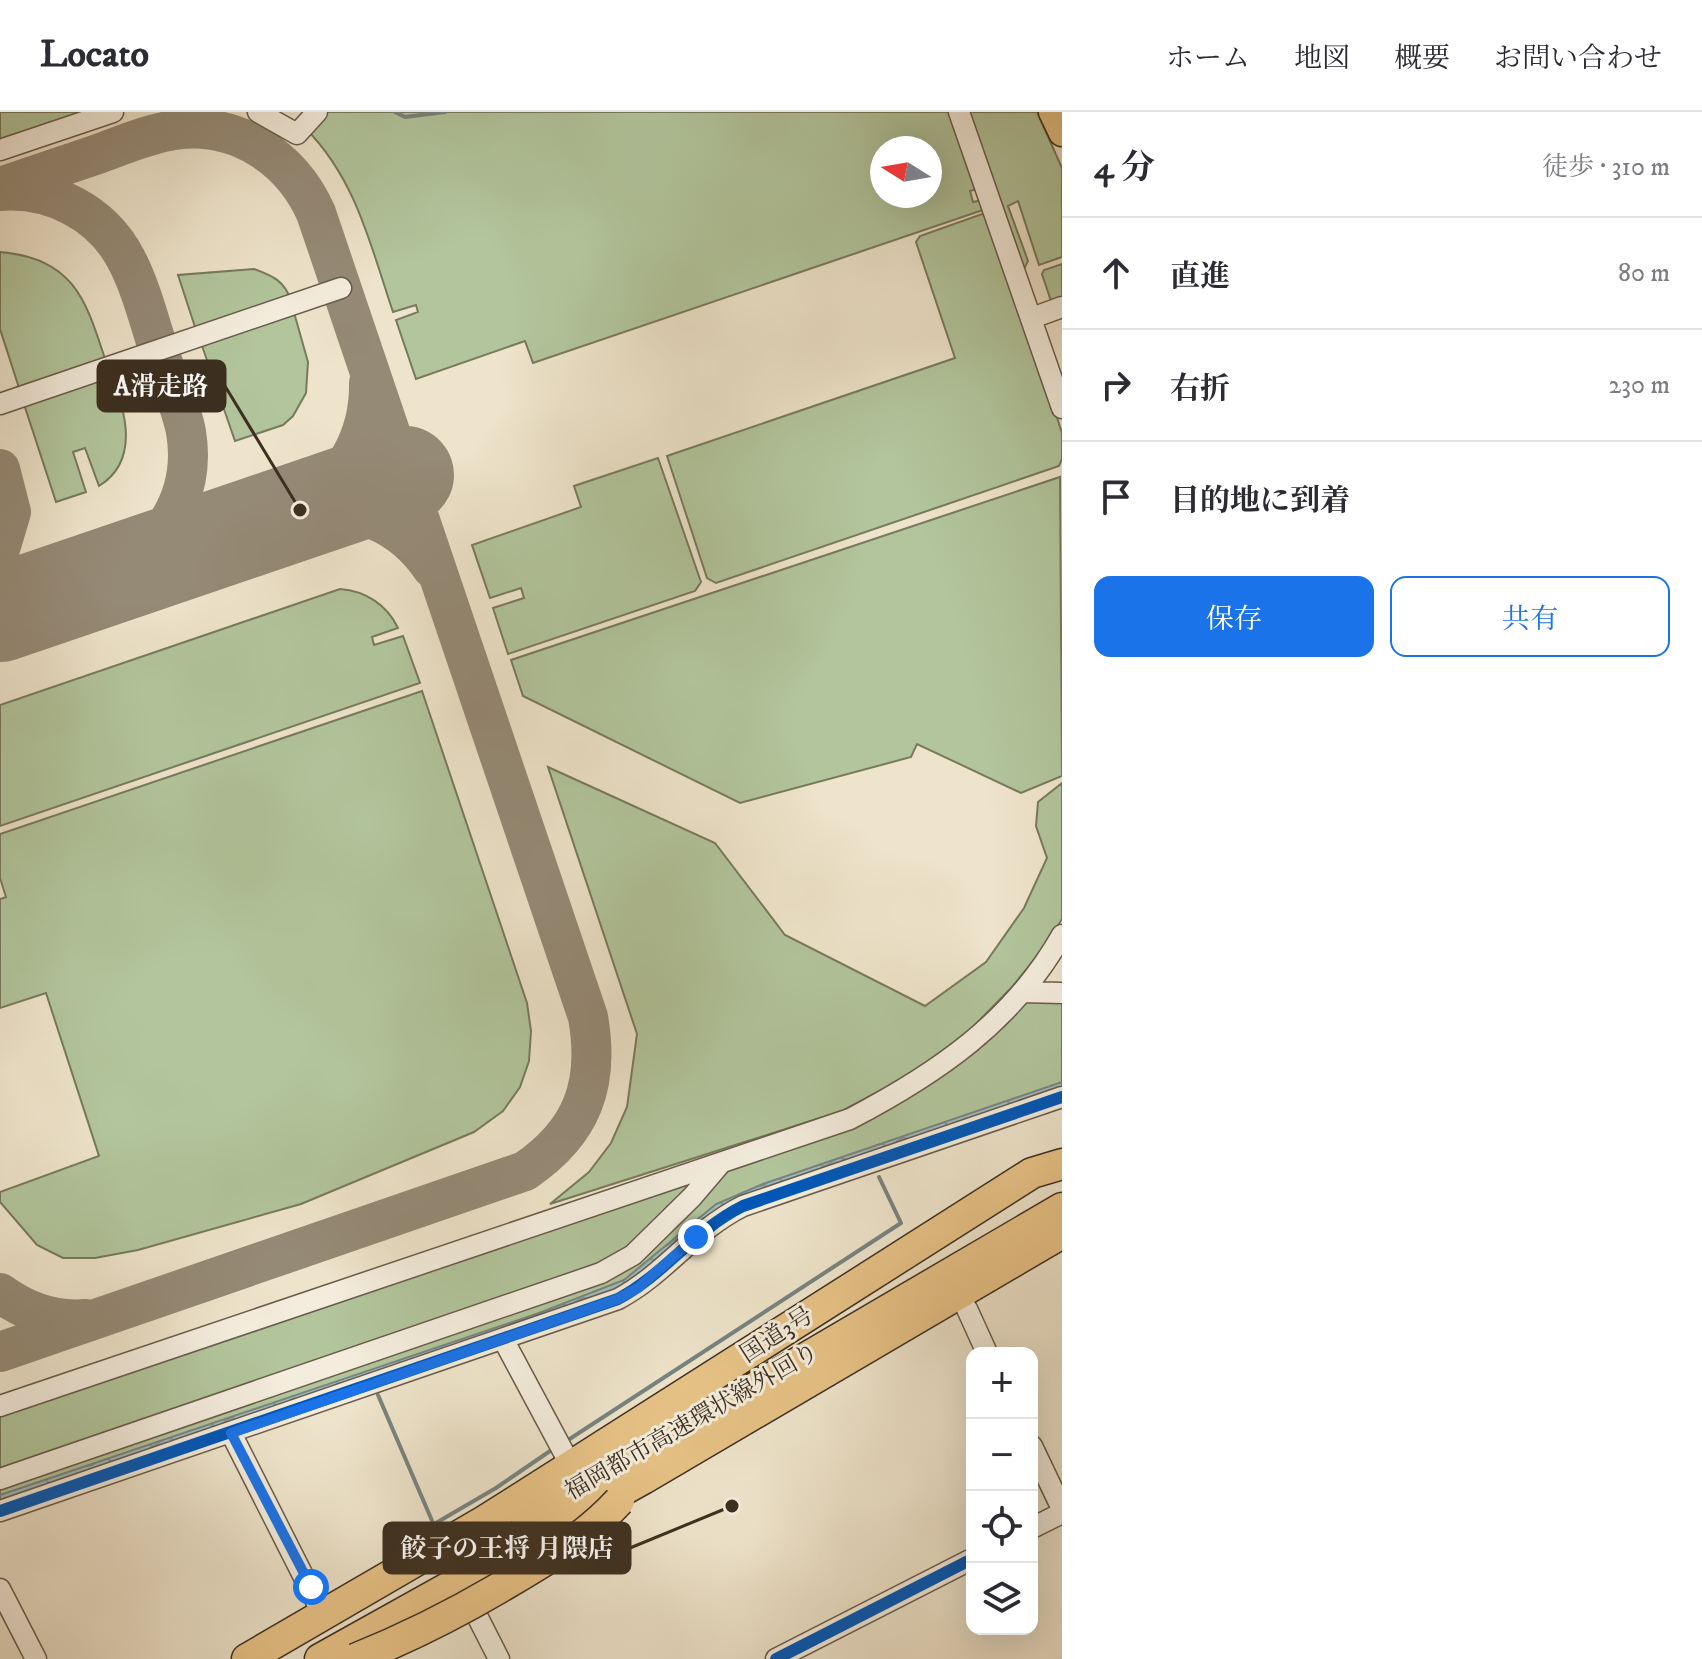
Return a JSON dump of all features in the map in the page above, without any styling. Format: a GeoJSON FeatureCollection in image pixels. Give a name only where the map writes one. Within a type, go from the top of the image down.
{"type":"FeatureCollection","features":[{"type":"Feature","properties":{"kind":"highway"},"geometry":{"type":"LineString","coordinates":[[328,1621],[974,1230],[1062,1167]]}},
{"type":"Feature","properties":{"kind":"highway","name":"国道3号"},"geometry":{"type":"LineString","coordinates":[[247,1659],[328,1621],[1032,1173],[1062,1167]]}},
{"type":"Feature","properties":{"kind":"highway","name":"福岡都市高速環状線外回り"},"geometry":{"type":"LineString","coordinates":[[279,1659],[328,1621],[633,1459],[1062,1208]]}},
{"type":"Feature","properties":{"kind":"highway"},"geometry":{"type":"LineString","coordinates":[[320,1659],[643,1479],[1062,1233]]}},
{"type":"Feature","properties":{"kind":"highway"},"geometry":{"type":"LineString","coordinates":[[355,1659],[400,1641],[564,1550],[595,1527],[619,1501],[758,1413],[936,1316],[1062,1242]]}},
{"type":"Feature","properties":{"kind":"highway"},"geometry":{"type":"LineString","coordinates":[[365,1659],[471,1604],[587,1526],[900,1351],[1062,1252]]}},
{"type":"Feature","properties":{"kind":"main road"},"geometry":{"type":"LineString","coordinates":[[1052,112],[1062,133]]}},
{"type":"Feature","properties":{"kind":"street"},"geometry":{"type":"LineString","coordinates":[[0,150],[113,112]]}},
{"type":"Feature","properties":{"kind":"street"},"geometry":{"type":"LineString","coordinates":[[258,112],[297,134],[317,112]]}},
{"type":"Feature","properties":{"kind":"street"},"geometry":{"type":"LineString","coordinates":[[961,115],[1062,408]]}},
{"type":"Feature","properties":{"kind":"street"},"geometry":{"type":"LineString","coordinates":[[0,404],[341,288]]}},
{"type":"Feature","properties":{"kind":"street"},"geometry":{"type":"LineString","coordinates":[[1032,318],[1062,307]]}},
{"type":"Feature","properties":{"kind":"street"},"geometry":{"type":"LineString","coordinates":[[0,1406],[850,1119],[906,1090],[959,1054],[1022,992],[1045,965],[1062,935]]}},
{"type":"Feature","properties":{"kind":"street"},"geometry":{"type":"LineString","coordinates":[[1022,992],[1062,993]]}},
{"type":"Feature","properties":{"kind":"street"},"geometry":{"type":"LineString","coordinates":[[0,1511],[618,1299],[638,1288],[682,1248],[727,1214],[743,1206],[1062,1097]]}},
{"type":"Feature","properties":{"kind":"street"},"geometry":{"type":"LineString","coordinates":[[0,1479],[601,1273],[633,1255],[692,1197],[721,1163]]}},
{"type":"Feature","properties":{"kind":"street"},"geometry":{"type":"LineString","coordinates":[[967,1309],[984,1347]]}},
{"type":"Feature","properties":{"kind":"street"},"geometry":{"type":"LineString","coordinates":[[503,1339],[571,1466]]}},
{"type":"Feature","properties":{"kind":"street"},"geometry":{"type":"LineString","coordinates":[[231,1433],[328,1621]]}},
{"type":"Feature","properties":{"kind":"street"},"geometry":{"type":"LineString","coordinates":[[1038,1459],[1062,1511],[1038,1525]]}},
{"type":"Feature","properties":{"kind":"street"},"geometry":{"type":"LineString","coordinates":[[776,1659],[966,1562]]}},
{"type":"Feature","properties":{"kind":"street"},"geometry":{"type":"LineString","coordinates":[[0,1589],[36,1659]]}},
{"type":"Feature","properties":{"kind":"street"},"geometry":{"type":"LineString","coordinates":[[471,1604],[499,1659]]}},
{"type":"Feature","properties":{"kind":"green space"},"geometry":{"type":"Polygon","coordinates":[[[0,112],[97,112],[0,145],[0,112]]]}},
{"type":"Feature","properties":{"kind":"green space"},"geometry":{"type":"Polygon","coordinates":[[[325,112],[953,112],[977,189],[970,191],[973,202],[986,199],[983,210],[533,363],[525,341],[416,379],[396,320],[418,312],[416,305],[393,312],[360,215],[338,170],[306,129],[325,112]]]}},
{"type":"Feature","properties":{"kind":"green space"},"geometry":{"type":"Polygon","coordinates":[[[968,112],[1037,112],[1062,168],[1062,257],[1039,265],[1018,201],[1008,206],[1028,261],[1025,267],[1020,264],[968,112]]]}},
{"type":"Feature","properties":{"kind":"green space"},"geometry":{"type":"Polygon","coordinates":[[[982,214],[991,216],[1062,433],[1059,466],[716,583],[707,578],[667,456],[955,358],[916,242],[920,236],[982,214]]]}},
{"type":"Feature","properties":{"kind":"green space"},"geometry":{"type":"Polygon","coordinates":[[[0,252],[26,256],[62,274],[84,303],[107,365],[21,394],[0,329],[0,252]]]}},
{"type":"Feature","properties":{"kind":"green space"},"geometry":{"type":"Polygon","coordinates":[[[1062,264],[1062,298],[1051,301],[1042,274],[1044,270],[1062,264]]]}},
{"type":"Feature","properties":{"kind":"green space"},"geometry":{"type":"Polygon","coordinates":[[[254,269],[277,280],[291,301],[197,333],[178,275],[254,269]]]}},
{"type":"Feature","properties":{"kind":"green space"},"geometry":{"type":"Polygon","coordinates":[[[293,309],[308,362],[306,393],[293,416],[283,425],[235,441],[200,340],[293,309]]]}},
{"type":"Feature","properties":{"kind":"green space"},"geometry":{"type":"Polygon","coordinates":[[[110,371],[121,401],[126,433],[121,462],[99,486],[85,448],[73,452],[86,492],[56,502],[23,401],[110,371]]]}},
{"type":"Feature","properties":{"kind":"green space"},"geometry":{"type":"Polygon","coordinates":[[[658,458],[701,582],[695,591],[508,654],[493,608],[524,598],[521,588],[490,598],[472,545],[581,507],[574,486],[658,458]]]}},
{"type":"Feature","properties":{"kind":"green space"},"geometry":{"type":"Polygon","coordinates":[[[1060,477],[1062,776],[1021,793],[917,744],[911,757],[740,803],[523,696],[511,660],[1060,477]]]}},
{"type":"Feature","properties":{"kind":"green space"},"geometry":{"type":"Polygon","coordinates":[[[340,589],[367,596],[388,612],[398,628],[372,637],[374,645],[403,636],[420,683],[0,826],[0,705],[340,589]]]}},
{"type":"Feature","properties":{"kind":"green space"},"geometry":{"type":"Polygon","coordinates":[[[422,691],[527,1003],[531,1031],[529,1061],[520,1087],[503,1111],[474,1132],[301,1204],[138,1250],[95,1258],[63,1258],[37,1245],[0,1202],[0,1192],[99,1156],[46,993],[0,1008],[0,899],[6,897],[0,878],[0,834],[422,691]]]}},
{"type":"Feature","properties":{"kind":"green space"},"geometry":{"type":"Polygon","coordinates":[[[548,767],[715,843],[785,935],[925,1006],[986,962],[1024,908],[1047,858],[1036,826],[1038,802],[1062,783],[1062,919],[1043,949],[1012,987],[964,1036],[919,1070],[842,1111],[550,1204],[589,1172],[611,1143],[627,1107],[637,1034],[548,767]]]}},
{"type":"Feature","properties":{"kind":"green space"},"geometry":{"type":"Polygon","coordinates":[[[1026,996],[1062,998],[1062,1090],[765,1191],[635,1282],[0,1504],[0,1414],[852,1125],[1026,996]]]}},
{"type":"Feature","properties":{"kind":"water"},"geometry":{"type":"Polygon","coordinates":[[[1062,1082],[1062,1090],[765,1191],[635,1282],[578,1306],[0,1502],[0,1495],[539,1313],[624,1280],[716,1204],[763,1184],[1062,1082]]]}},
{"type":"Feature","properties":{"kind":"waterway"},"geometry":{"type":"LineString","coordinates":[[395,112],[405,117],[445,112]]}},
{"type":"Feature","properties":{"kind":"waterway"},"geometry":{"type":"LineString","coordinates":[[565,1442],[901,1223],[879,1177]]}},
{"type":"Feature","properties":{"kind":"waterway"},"geometry":{"type":"LineString","coordinates":[[378,1395],[433,1523]]}},
{"type":"Feature","properties":{"kind":"waterway"},"geometry":{"type":"LineString","coordinates":[[417,1534],[496,1488],[553,1449]]}},
{"type":"Feature","properties":{"kind":"taxiway"},"geometry":{"type":"LineString","coordinates":[[0,187],[145,137],[174,130],[197,129],[219,131],[259,147],[292,175],[305,193],[316,213],[588,1017],[591,1042],[588,1085],[573,1123],[561,1140],[525,1171],[0,1352]]}},
{"type":"Feature","properties":{"kind":"taxiway"},"geometry":{"type":"LineString","coordinates":[[0,191],[38,193],[74,206],[104,228],[116,243],[136,281],[184,422],[188,456],[186,479],[170,520],[141,553],[102,578]]}},
{"type":"Feature","properties":{"kind":"taxiway"},"geometry":{"type":"LineString","coordinates":[[300,510],[329,485],[351,456],[365,421],[369,383]]}},
{"type":"Feature","properties":{"kind":"taxiway"},"geometry":{"type":"LineString","coordinates":[[0,469],[11,512],[0,549]]}},
{"type":"Feature","properties":{"kind":"taxiway"},"geometry":{"type":"LineString","coordinates":[[300,510],[339,510],[375,520],[406,539],[432,568]]}},
{"type":"Feature","properties":{"kind":"taxiway"},"geometry":{"type":"LineString","coordinates":[[0,1293],[40,1314],[63,1319],[86,1319]]}},
{"type":"Feature","properties":{"kind":"runway"},"geometry":{"type":"LineString","coordinates":[[0,613],[405,475]]}},
{"type":"Feature","properties":{"kind":"cycle path"},"geometry":{"type":"LineString","coordinates":[[0,1511],[618,1299],[635,1289],[725,1216],[743,1206],[1062,1097]]}},
{"type":"Feature","properties":{"kind":"cycle path"},"geometry":{"type":"LineString","coordinates":[[776,1659],[966,1562]]}},
{"type":"Feature","properties":{"kind":"place","name":"A滑走路"},"geometry":{"type":"Point","coordinates":[300,510]}},
{"type":"Feature","properties":{"kind":"place","name":"餃子の王将 月隈店"},"geometry":{"type":"Point","coordinates":[732,1506]}},
{"type":"Feature","properties":{"kind":"route"},"geometry":{"type":"LineString","coordinates":[[311,1587],[231,1433],[618,1299],[638,1288],[696,1237]]}}]}
